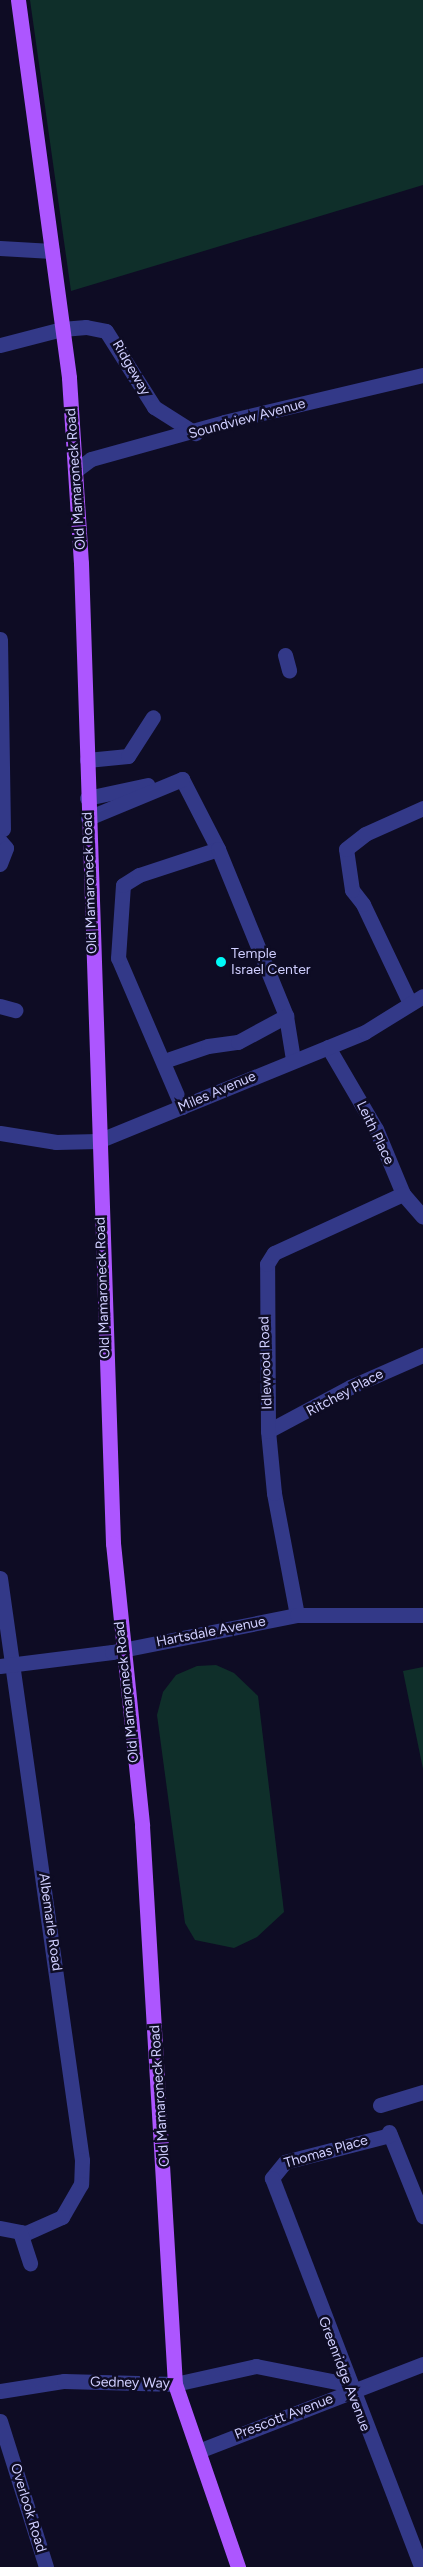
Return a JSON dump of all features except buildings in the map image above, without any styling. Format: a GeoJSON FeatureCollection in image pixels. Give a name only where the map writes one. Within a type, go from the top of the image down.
{"type":"FeatureCollection","features":[{"type":"Feature","properties":{"kind":"main road","name":"Old Mamaroneck Road"},"geometry":{"type":"LineString","coordinates":[[18,0],[62,330],[75,471],[87,760],[98,1141],[121,1650],[142,1826],[175,2384],[201,2450],[238,2567]]}},
{"type":"Feature","properties":{"kind":"street"},"geometry":{"type":"LineString","coordinates":[[0,248],[52,251]]}},
{"type":"Feature","properties":{"kind":"street","name":"Ridgeway"},"geometry":{"type":"LineString","coordinates":[[0,344],[62,330],[86,327],[106,331],[154,407],[195,433]]}},
{"type":"Feature","properties":{"kind":"street","name":"Soundview Avenue"},"geometry":{"type":"LineString","coordinates":[[75,471],[92,459],[195,433],[224,422],[423,376]]}},
{"type":"Feature","properties":{"kind":"street"},"geometry":{"type":"LineString","coordinates":[[0,639],[2,835],[6,848],[0,864]]}},
{"type":"Feature","properties":{"kind":"street"},"geometry":{"type":"LineString","coordinates":[[87,760],[128,756],[153,717]]}},
{"type":"Feature","properties":{"kind":"street"},"geometry":{"type":"LineString","coordinates":[[87,798],[182,778]]}},
{"type":"Feature","properties":{"kind":"street"},"geometry":{"type":"LineString","coordinates":[[88,818],[182,778]]}},
{"type":"Feature","properties":{"kind":"street"},"geometry":{"type":"LineString","coordinates":[[182,778],[218,849],[286,1016],[293,1059]]}},
{"type":"Feature","properties":{"kind":"street"},"geometry":{"type":"LineString","coordinates":[[416,999],[363,904],[352,890],[346,849],[365,834],[423,808]]}},
{"type":"Feature","properties":{"kind":"street"},"geometry":{"type":"LineString","coordinates":[[182,1107],[164,1061],[118,958],[123,885],[218,849]]}},
{"type":"Feature","properties":{"kind":"street","name":"Miles Avenue"},"geometry":{"type":"LineString","coordinates":[[0,1133],[56,1142],[98,1141],[293,1059],[365,1032],[416,999]]}},
{"type":"Feature","properties":{"kind":"street"},"geometry":{"type":"LineString","coordinates":[[164,1061],[208,1046],[238,1042],[286,1016]]}},
{"type":"Feature","properties":{"kind":"street","name":"Leith Place"},"geometry":{"type":"LineString","coordinates":[[328,1047],[376,1129],[403,1194],[423,1217]]}},
{"type":"Feature","properties":{"kind":"street","name":"Idlewood Road"},"geometry":{"type":"LineString","coordinates":[[296,1615],[274,1493],[268,1431],[267,1264],[274,1253],[403,1194]]}},
{"type":"Feature","properties":{"kind":"street","name":"Ritchey Place"},"geometry":{"type":"LineString","coordinates":[[268,1431],[350,1387],[423,1356]]}},
{"type":"Feature","properties":{"kind":"street","name":"Albemarle Road"},"geometry":{"type":"LineString","coordinates":[[0,1578],[7,1665],[82,2160],[81,2184],[62,2217],[44,2228],[20,2232]]}},
{"type":"Feature","properties":{"kind":"street","name":"Hartsdale Avenue"},"geometry":{"type":"LineString","coordinates":[[7,1665],[121,1650],[296,1615],[423,1615]]}},
{"type":"Feature","properties":{"kind":"street"},"geometry":{"type":"LineString","coordinates":[[380,2105],[423,2092]]}},
{"type":"Feature","properties":{"kind":"street","name":"Thomas Place"},"geometry":{"type":"LineString","coordinates":[[272,2180],[276,2168],[285,2162],[390,2133],[423,2216]]}},
{"type":"Feature","properties":{"kind":"street","name":"Greenridge Avenue"},"geometry":{"type":"LineString","coordinates":[[272,2180],[349,2388],[421,2567]]}},
{"type":"Feature","properties":{"kind":"street"},"geometry":{"type":"LineString","coordinates":[[0,2228],[20,2232],[30,2263]]}},
{"type":"Feature","properties":{"kind":"street","name":"Prescott Avenue"},"geometry":{"type":"LineString","coordinates":[[201,2450],[349,2388],[423,2364]]}},
{"type":"Feature","properties":{"kind":"street","name":"Gedney Way"},"geometry":{"type":"LineString","coordinates":[[0,2391],[64,2381],[175,2384],[256,2366],[349,2388]]}},
{"type":"Feature","properties":{"kind":"street","name":"Overlook Road"},"geometry":{"type":"LineString","coordinates":[[0,2421],[46,2567]]}},
{"type":"Feature","properties":{"kind":"green space"},"geometry":{"type":"Polygon","coordinates":[[[30,0],[423,0],[423,185],[71,291],[30,0]]]}},
{"type":"Feature","properties":{"kind":"green space"},"geometry":{"type":"Polygon","coordinates":[[[216,1665],[234,1673],[258,1696],[284,1912],[257,1937],[234,1948],[195,1940],[185,1923],[157,1715],[163,1692],[176,1675],[197,1666],[216,1665]]]}},
{"type":"Feature","properties":{"kind":"green space"},"geometry":{"type":"Polygon","coordinates":[[[423,1667],[423,1769],[403,1671],[423,1667]]]}},
{"type":"Feature","properties":{"kind":"place","name":"Temple Israel Center"},"geometry":{"type":"Point","coordinates":[221,962]}}]}
